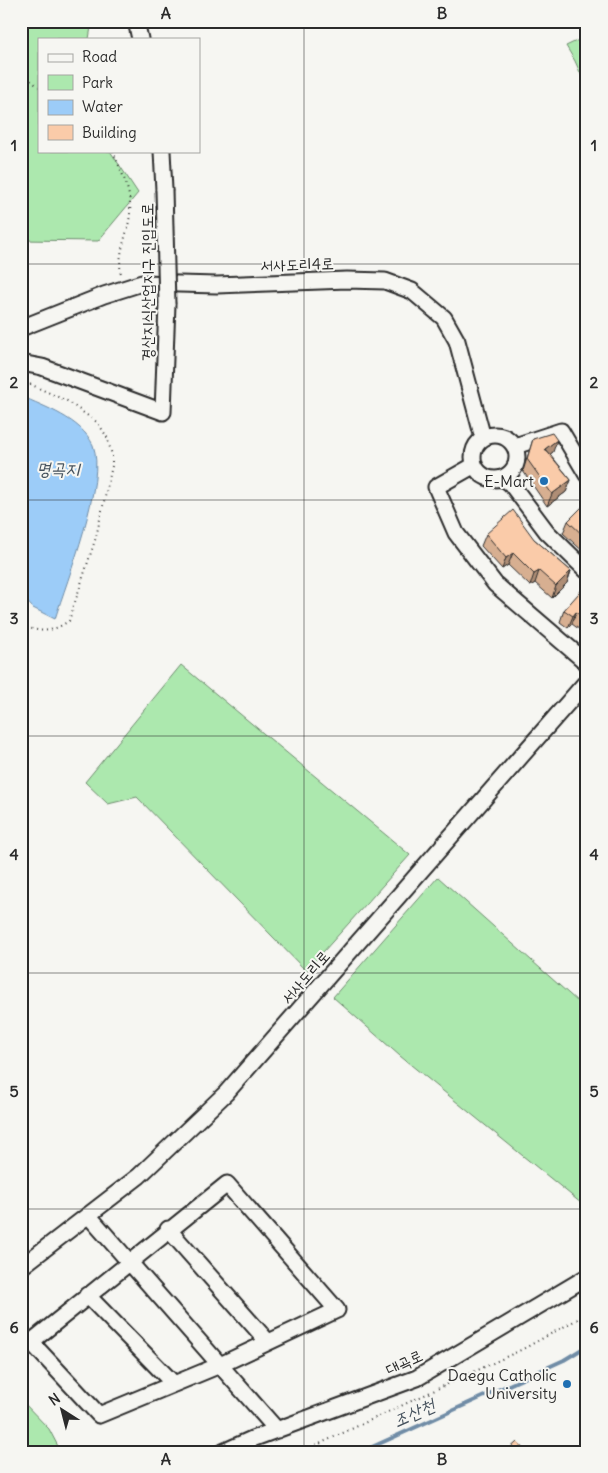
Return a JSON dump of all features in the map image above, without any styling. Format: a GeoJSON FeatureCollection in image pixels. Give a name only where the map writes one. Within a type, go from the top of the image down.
{"type":"FeatureCollection","features":[{"type":"Feature","properties":{"kind":"street"},"geometry":{"type":"LineString","coordinates":[[136,21],[140,38]]}},
{"type":"Feature","properties":{"kind":"street","name":"경산지식산업지구 진입도로"},"geometry":{"type":"LineString","coordinates":[[21,363],[42,367],[163,412],[167,304],[162,152]]}},
{"type":"Feature","properties":{"kind":"street","name":"서사도리4로"},"geometry":{"type":"LineString","coordinates":[[21,328],[104,294],[142,284],[217,285],[347,280],[385,281],[412,290],[444,318],[457,341],[483,438]]}},
{"type":"Feature","properties":{"kind":"street"},"geometry":{"type":"LineString","coordinates":[[515,446],[561,431],[587,476]]}},
{"type":"Feature","properties":{"kind":"street"},"geometry":{"type":"LineString","coordinates":[[497,434],[504,436],[515,446],[518,453],[515,468],[503,478],[488,478],[473,466],[474,449],[483,438],[497,434]]}},
{"type":"Feature","properties":{"kind":"street"},"geometry":{"type":"LineString","coordinates":[[473,466],[436,488],[456,533],[495,584],[587,663]]}},
{"type":"Feature","properties":{"kind":"street"},"geometry":{"type":"LineString","coordinates":[[503,478],[510,484],[547,532],[587,571]]}},
{"type":"Feature","properties":{"kind":"street","name":"서사도리로"},"geometry":{"type":"LineString","coordinates":[[21,1267],[139,1176],[226,1093],[587,681]]}},
{"type":"Feature","properties":{"kind":"street"},"geometry":{"type":"LineString","coordinates":[[226,1184],[337,1310],[220,1365],[99,1415],[31,1342],[128,1261],[226,1184]]}},
{"type":"Feature","properties":{"kind":"street"},"geometry":{"type":"LineString","coordinates":[[88,1216],[277,1430]]}},
{"type":"Feature","properties":{"kind":"street"},"geometry":{"type":"LineString","coordinates":[[168,1230],[268,1342]]}},
{"type":"Feature","properties":{"kind":"street","name":"대곡로"},"geometry":{"type":"LineString","coordinates":[[223,1452],[417,1378],[587,1276]]}},
{"type":"Feature","properties":{"kind":"street"},"geometry":{"type":"LineString","coordinates":[[87,1295],[174,1384]]}},
{"type":"Feature","properties":{"kind":"path"},"geometry":{"type":"LineString","coordinates":[[21,82],[30,80],[38,86]]}},
{"type":"Feature","properties":{"kind":"path"},"geometry":{"type":"LineString","coordinates":[[114,152],[125,184],[130,191],[130,215],[121,248],[120,268],[124,289]]}},
{"type":"Feature","properties":{"kind":"path"},"geometry":{"type":"LineString","coordinates":[[21,380],[66,400],[98,423],[106,437],[112,455],[112,466],[96,537],[69,621],[57,628],[39,632],[21,625]]}},
{"type":"Feature","properties":{"kind":"path"},"geometry":{"type":"LineString","coordinates":[[302,1452],[523,1350],[587,1314]]}},
{"type":"Feature","properties":{"kind":"green space"},"geometry":{"type":"Polygon","coordinates":[[[21,21],[92,21],[89,38],[38,38],[38,152],[111,152],[138,193],[98,241],[21,240],[21,21]]]}},
{"type":"Feature","properties":{"kind":"green space"},"geometry":{"type":"Polygon","coordinates":[[[587,36],[587,88],[566,46],[587,36]]]}},
{"type":"Feature","properties":{"kind":"green space"},"geometry":{"type":"Polygon","coordinates":[[[181,665],[410,855],[306,971],[137,797],[108,804],[85,782],[181,665]]]}},
{"type":"Feature","properties":{"kind":"green space"},"geometry":{"type":"Polygon","coordinates":[[[438,877],[587,1010],[587,1208],[400,1056],[333,997],[438,877]]]}},
{"type":"Feature","properties":{"kind":"green space"},"geometry":{"type":"Polygon","coordinates":[[[21,1400],[49,1429],[61,1452],[21,1452],[21,1400]]]}},
{"type":"Feature","properties":{"kind":"water","name":"명곡지"},"geometry":{"type":"Polygon","coordinates":[[[21,396],[51,409],[80,428],[93,445],[96,461],[95,481],[84,530],[55,619],[33,608],[21,595],[21,396]]]}},
{"type":"Feature","properties":{"kind":"building"},"geometry":{"type":"Polygon","coordinates":[[[552,433],[557,440],[545,449],[571,480],[552,494],[527,459],[533,439],[552,433]]]}},
{"type":"Feature","properties":{"kind":"building"},"geometry":{"type":"Polygon","coordinates":[[[585,504],[587,506],[587,539],[568,521],[585,504]]]}},
{"type":"Feature","properties":{"kind":"building"},"geometry":{"type":"Polygon","coordinates":[[[513,510],[534,539],[571,571],[556,586],[539,571],[534,574],[513,553],[506,558],[486,534],[513,510]]]}},
{"type":"Feature","properties":{"kind":"building"},"geometry":{"type":"Polygon","coordinates":[[[586,585],[587,620],[576,612],[573,616],[564,610],[586,585]]]}},
{"type":"Feature","properties":{"kind":"building"},"geometry":{"type":"Polygon","coordinates":[[[517,1442],[526,1452],[506,1452],[517,1442]]]}},
{"type":"Feature","properties":{"kind":"waterway","name":"조산천"},"geometry":{"type":"LineString","coordinates":[[361,1452],[564,1360],[587,1346]]}},
{"type":"Feature","properties":{"kind":"place","name":"E-Mart"},"geometry":{"type":"Point","coordinates":[544,481]}},
{"type":"Feature","properties":{"kind":"place","name":"Daegu Catholic University"},"geometry":{"type":"Point","coordinates":[567,1384]}}]}
